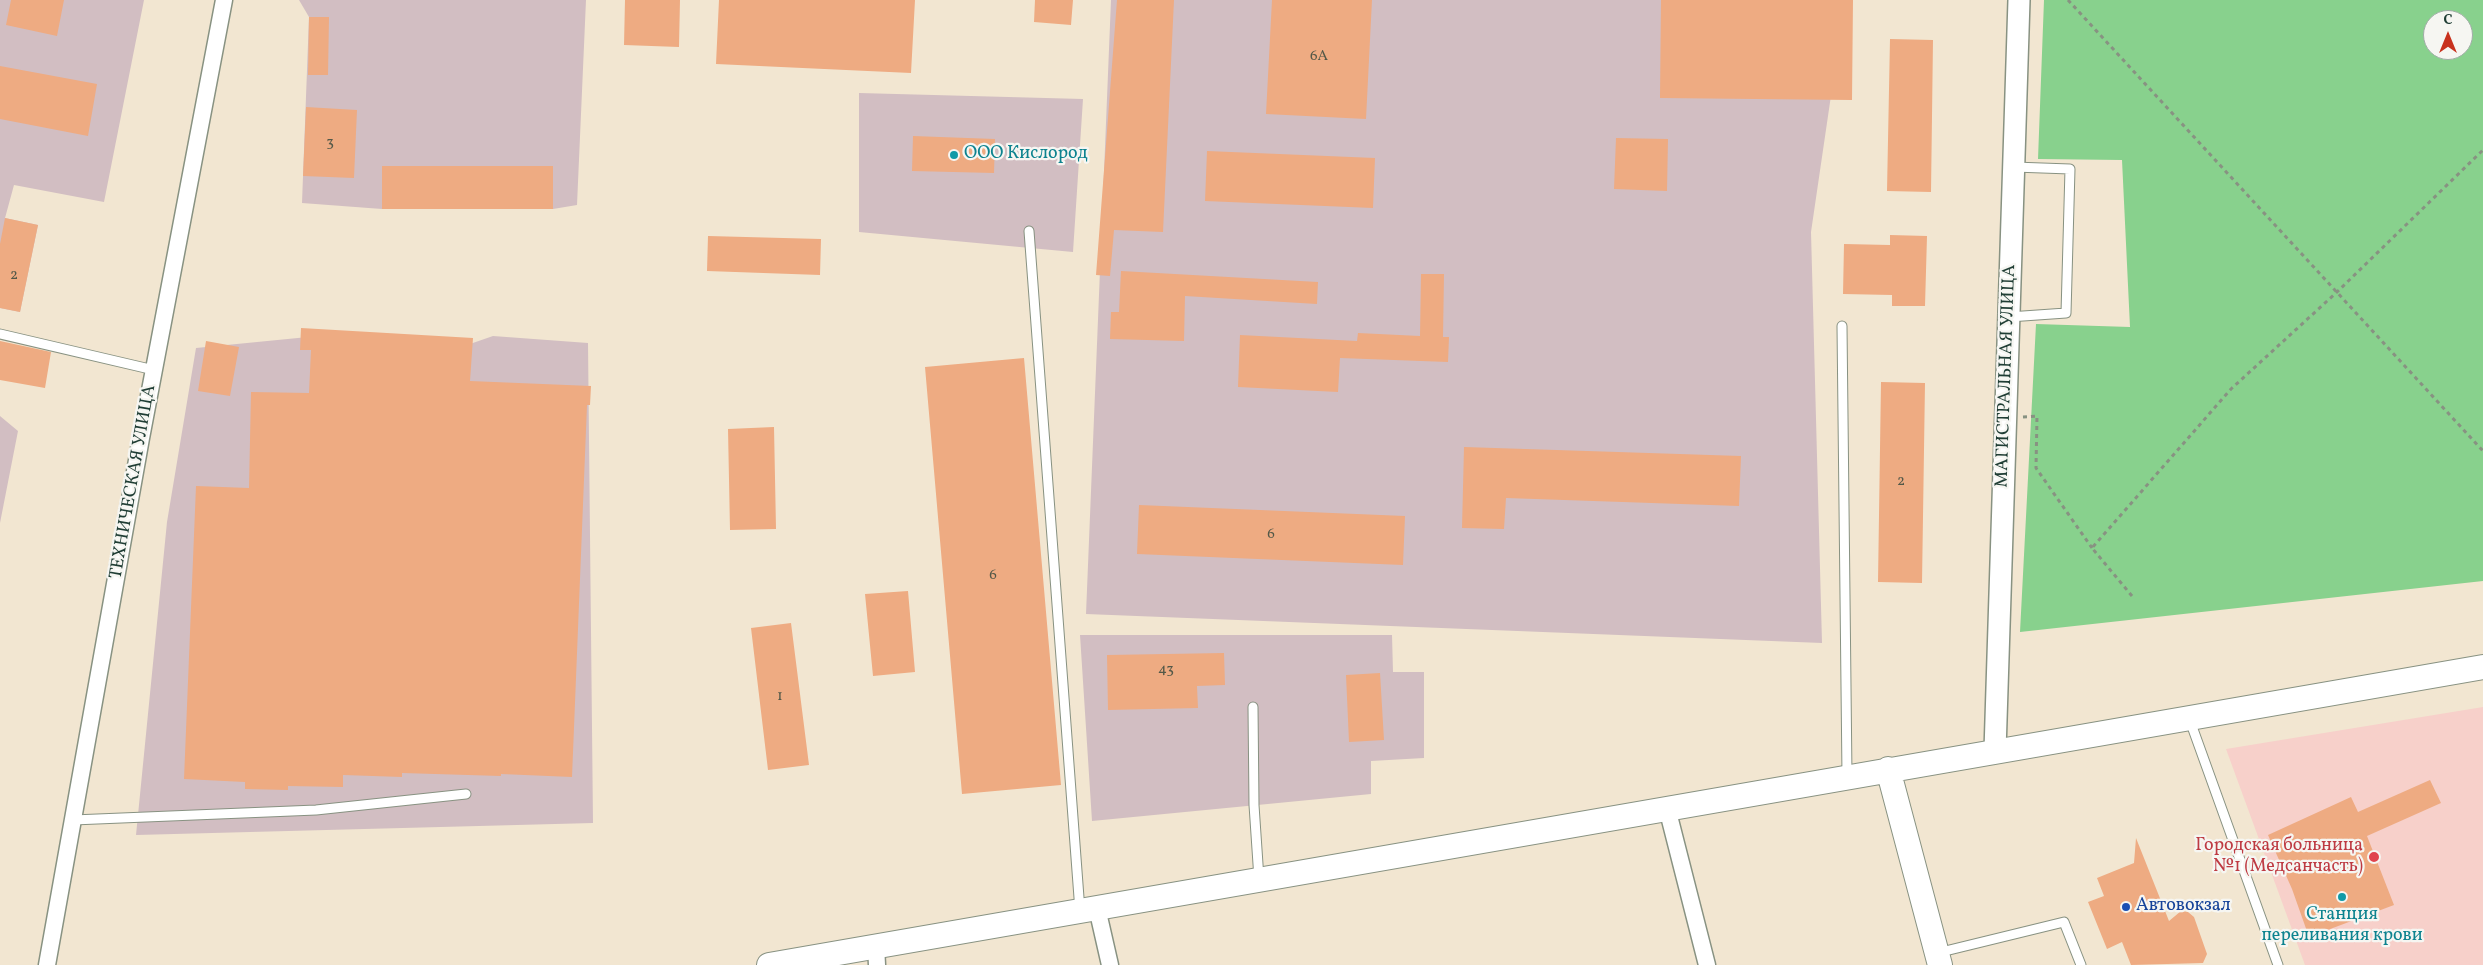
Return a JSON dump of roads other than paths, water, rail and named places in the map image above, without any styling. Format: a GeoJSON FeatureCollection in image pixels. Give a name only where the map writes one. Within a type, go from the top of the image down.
{"type":"FeatureCollection","features":[{"type":"Feature","properties":{"kind":"main road"},"geometry":{"type":"LineString","coordinates":[[769,965],[877,956],[1088,909],[2483,667]]}},
{"type":"Feature","properties":{"kind":"main road"},"geometry":{"type":"LineString","coordinates":[[1888,769],[1939,959]]}},
{"type":"Feature","properties":{"kind":"street","name":"ТЕХНИЧЕСКАЯ УЛИЦА"},"geometry":{"type":"LineString","coordinates":[[47,965],[154,370],[224,0]]}},
{"type":"Feature","properties":{"kind":"street","name":"МАГИСТРАЛЬНАЯ УЛИЦА"},"geometry":{"type":"LineString","coordinates":[[1995,751],[2019,0]]}},
{"type":"Feature","properties":{"kind":"street"},"geometry":{"type":"LineString","coordinates":[[1667,808],[1707,965]]}},
{"type":"Feature","properties":{"kind":"street"},"geometry":{"type":"LineString","coordinates":[[1088,909],[1110,965]]}},
{"type":"Feature","properties":{"kind":"lane"},"geometry":{"type":"LineString","coordinates":[[2009,317],[2066,312],[2070,168],[2014,167]]}},
{"type":"Feature","properties":{"kind":"lane"},"geometry":{"type":"LineString","coordinates":[[1029,230],[1088,909]]}},
{"type":"Feature","properties":{"kind":"lane"},"geometry":{"type":"LineString","coordinates":[[1842,326],[1848,776]]}},
{"type":"Feature","properties":{"kind":"lane"},"geometry":{"type":"LineString","coordinates":[[0,334],[154,370]]}},
{"type":"Feature","properties":{"kind":"lane"},"geometry":{"type":"LineString","coordinates":[[1253,707],[1254,805],[1259,879]]}},
{"type":"Feature","properties":{"kind":"lane"},"geometry":{"type":"LineString","coordinates":[[2189,718],[2278,965]]}},
{"type":"Feature","properties":{"kind":"lane"},"geometry":{"type":"LineString","coordinates":[[73,820],[316,810],[466,794]]}},
{"type":"Feature","properties":{"kind":"lane"},"geometry":{"type":"LineString","coordinates":[[1939,959],[2064,922],[2081,965]]}},
{"type":"Feature","properties":{"kind":"place","name":"ООО Кислород"},"geometry":{"type":"Point","coordinates":[954,155]}},
{"type":"Feature","properties":{"kind":"place","name":"Городская больница №1 (Медсанчасть)"},"geometry":{"type":"Point","coordinates":[2374,857]}},
{"type":"Feature","properties":{"kind":"place","name":"Станция переливания крови"},"geometry":{"type":"Point","coordinates":[2342,897]}},
{"type":"Feature","properties":{"kind":"place","name":"Автовокзал"},"geometry":{"type":"Point","coordinates":[2126,907]}}]}
